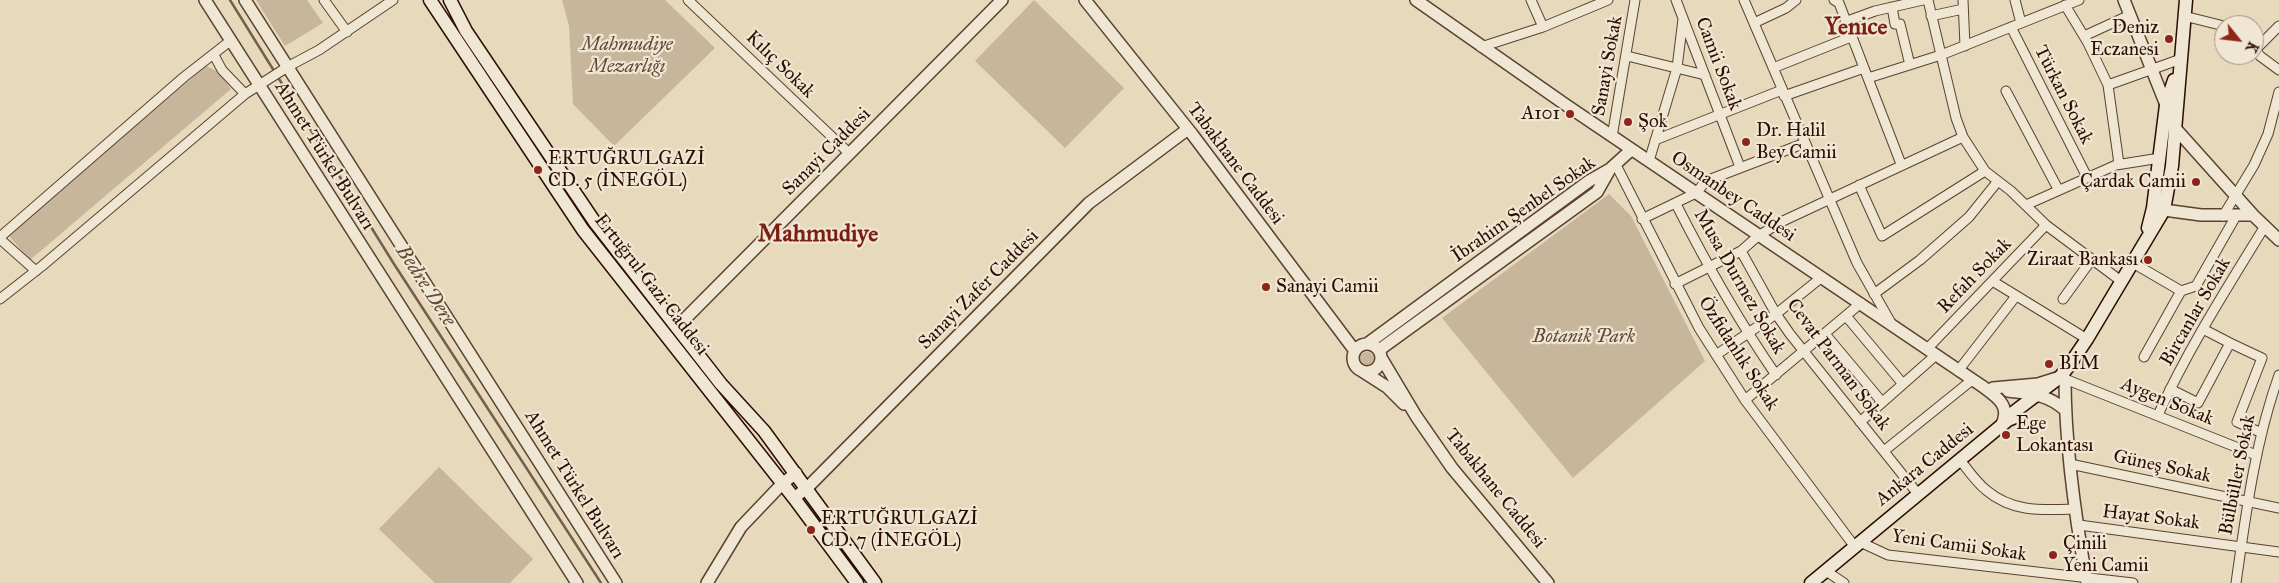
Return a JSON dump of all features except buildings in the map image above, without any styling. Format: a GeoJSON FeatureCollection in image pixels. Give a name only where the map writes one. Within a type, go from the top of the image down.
{"type":"FeatureCollection","features":[{"type":"Feature","properties":{"kind":"main road","name":"Ertuğrul Gazi Caddesi"},"geometry":{"type":"LineString","coordinates":[[430,0],[583,230],[794,498],[857,583]]}},
{"type":"Feature","properties":{"kind":"main road","name":"Ertuğrul Gazi Caddesi"},"geometry":{"type":"LineString","coordinates":[[450,0],[466,31],[594,221],[722,384],[764,430],[875,583]]}},
{"type":"Feature","properties":{"kind":"main road"},"geometry":{"type":"LineString","coordinates":[[2158,209],[2160,158],[2169,127],[2181,59],[2186,0]]}},
{"type":"Feature","properties":{"kind":"main road"},"geometry":{"type":"LineString","coordinates":[[2158,209],[2172,166],[2166,105],[2181,59]]}},
{"type":"Feature","properties":{"kind":"main road","name":"Ankara Caddesi"},"geometry":{"type":"LineString","coordinates":[[1811,583],[2041,391],[2062,378],[2082,353],[2087,339],[2144,245],[2158,209]]}},
{"type":"Feature","properties":{"kind":"main road"},"geometry":{"type":"LineString","coordinates":[[666,336],[677,327]]}},
{"type":"Feature","properties":{"kind":"street","name":"Ahmet Türkel Bulvarı"},"geometry":{"type":"LineString","coordinates":[[204,0],[577,583]]}},
{"type":"Feature","properties":{"kind":"street","name":"Ahmet Türkel Bulvarı"},"geometry":{"type":"LineString","coordinates":[[245,0],[286,68],[616,583]]}},
{"type":"Feature","properties":{"kind":"street"},"geometry":{"type":"LineString","coordinates":[[324,0],[347,32]]}},
{"type":"Feature","properties":{"kind":"street"},"geometry":{"type":"LineString","coordinates":[[0,299],[36,271],[245,94],[347,32],[394,0]]}},
{"type":"Feature","properties":{"kind":"street","name":"Kılıç Sokak"},"geometry":{"type":"LineString","coordinates":[[688,0],[850,154]]}},
{"type":"Feature","properties":{"kind":"street","name":"Sanayi Caddesi"},"geometry":{"type":"LineString","coordinates":[[677,327],[1002,0]]}},
{"type":"Feature","properties":{"kind":"street","name":"Tabakhane Caddesi"},"geometry":{"type":"LineString","coordinates":[[1085,0],[1188,129],[1355,351]]}},
{"type":"Feature","properties":{"kind":"street","name":"Osmanbey Caddesi"},"geometry":{"type":"LineString","coordinates":[[1416,0],[1631,150],[1758,236],[1862,303],[1958,371],[1982,384]]}},
{"type":"Feature","properties":{"kind":"street"},"geometry":{"type":"LineString","coordinates":[[1531,0],[1543,27]]}},
{"type":"Feature","properties":{"kind":"street"},"geometry":{"type":"LineString","coordinates":[[1481,46],[1543,27],[1589,4],[1608,0]]}},
{"type":"Feature","properties":{"kind":"street","name":"Sanayi Sokak"},"geometry":{"type":"LineString","coordinates":[[1612,137],[1635,0]]}},
{"type":"Feature","properties":{"kind":"street","name":"Camii Sokak"},"geometry":{"type":"LineString","coordinates":[[1676,0],[1740,167]]}},
{"type":"Feature","properties":{"kind":"street"},"geometry":{"type":"LineString","coordinates":[[1744,0],[1857,263],[1891,324]]}},
{"type":"Feature","properties":{"kind":"street"},"geometry":{"type":"LineString","coordinates":[[1754,23],[1786,8],[1796,0]]}},
{"type":"Feature","properties":{"kind":"street"},"geometry":{"type":"LineString","coordinates":[[1834,0],[1839,3],[1901,164]]}},
{"type":"Feature","properties":{"kind":"street"},"geometry":{"type":"LineString","coordinates":[[1873,0],[1875,11]]}},
{"type":"Feature","properties":{"kind":"street"},"geometry":{"type":"LineString","coordinates":[[1845,22],[1875,11],[1923,0]]}},
{"type":"Feature","properties":{"kind":"street"},"geometry":{"type":"LineString","coordinates":[[1928,0],[1963,137],[1985,171],[2026,205],[2046,225],[2121,281]]}},
{"type":"Feature","properties":{"kind":"street"},"geometry":{"type":"LineString","coordinates":[[2015,0],[2021,23]]}},
{"type":"Feature","properties":{"kind":"street"},"geometry":{"type":"LineString","coordinates":[[1868,78],[1941,56],[2079,0]]}},
{"type":"Feature","properties":{"kind":"street"},"geometry":{"type":"LineString","coordinates":[[2124,0],[2166,105]]}},
{"type":"Feature","properties":{"kind":"street"},"geometry":{"type":"LineString","coordinates":[[1932,16],[1963,4],[1965,46]]}},
{"type":"Feature","properties":{"kind":"street"},"geometry":{"type":"LineString","coordinates":[[2065,5],[2084,36],[2108,85],[2119,164]]}},
{"type":"Feature","properties":{"kind":"street"},"geometry":{"type":"LineString","coordinates":[[1892,7],[1895,24],[1900,24],[1910,65]]}},
{"type":"Feature","properties":{"kind":"street"},"geometry":{"type":"LineString","coordinates":[[2084,36],[2130,16]]}},
{"type":"Feature","properties":{"kind":"street"},"geometry":{"type":"LineString","coordinates":[[2184,16],[2214,24]]}},
{"type":"Feature","properties":{"kind":"street"},"geometry":{"type":"LineString","coordinates":[[1648,161],[1677,68],[1683,19]]}},
{"type":"Feature","properties":{"kind":"street"},"geometry":{"type":"LineString","coordinates":[[2264,40],[2279,26]]}},
{"type":"Feature","properties":{"kind":"street","name":"Türkan Sokak"},"geometry":{"type":"LineString","coordinates":[[2011,27],[2087,177]]}},
{"type":"Feature","properties":{"kind":"street"},"geometry":{"type":"LineString","coordinates":[[1773,68],[1851,37]]}},
{"type":"Feature","properties":{"kind":"street"},"geometry":{"type":"LineString","coordinates":[[36,271],[0,238],[184,77],[214,55],[230,40]]}},
{"type":"Feature","properties":{"kind":"street"},"geometry":{"type":"LineString","coordinates":[[214,55],[222,70],[245,94]]}},
{"type":"Feature","properties":{"kind":"street"},"geometry":{"type":"LineString","coordinates":[[1627,56],[1705,75]]}},
{"type":"Feature","properties":{"kind":"street"},"geometry":{"type":"LineString","coordinates":[[2108,85],[2151,68],[2181,59]]}},
{"type":"Feature","properties":{"kind":"street"},"geometry":{"type":"LineString","coordinates":[[2264,59],[2279,70]]}},
{"type":"Feature","properties":{"kind":"street"},"geometry":{"type":"LineString","coordinates":[[1655,140],[1783,93],[1864,68]]}},
{"type":"Feature","properties":{"kind":"street"},"geometry":{"type":"LineString","coordinates":[[2006,91],[2058,189]]}},
{"type":"Feature","properties":{"kind":"street"},"geometry":{"type":"LineString","coordinates":[[2224,216],[2254,165],[2268,134],[2279,92]]}},
{"type":"Feature","properties":{"kind":"street"},"geometry":{"type":"LineString","coordinates":[[2169,127],[2279,240]]}},
{"type":"Feature","properties":{"kind":"street","name":"Sanayi Zafer Caddesi"},"geometry":{"type":"LineString","coordinates":[[794,498],[807,488],[1089,203],[1188,129]]}},
{"type":"Feature","properties":{"kind":"street"},"geometry":{"type":"LineString","coordinates":[[1675,284],[1742,251],[1758,236],[1783,221],[1901,164],[1963,137]]}},
{"type":"Feature","properties":{"kind":"street"},"geometry":{"type":"LineString","coordinates":[[1642,219],[1696,193],[1706,181],[1805,143]]}},
{"type":"Feature","properties":{"kind":"street"},"geometry":{"type":"LineString","coordinates":[[1613,167],[1631,150]]}},
{"type":"Feature","properties":{"kind":"street"},"geometry":{"type":"LineString","coordinates":[[2026,205],[2058,189],[2119,164],[2160,158]]}},
{"type":"Feature","properties":{"kind":"street","name":"Özfidanlık Sokak"},"geometry":{"type":"LineString","coordinates":[[1613,167],[1675,284],[1716,355],[1745,400],[1857,544]]}},
{"type":"Feature","properties":{"kind":"street","name":"İbrahim Şenbel Sokak"},"geometry":{"type":"LineString","coordinates":[[1367,344],[1589,181],[1613,167]]}},
{"type":"Feature","properties":{"kind":"street","name":"İbrahim Şenbel Sokak"},"geometry":{"type":"LineString","coordinates":[[1380,354],[1502,260],[1597,192],[1613,167]]}},
{"type":"Feature","properties":{"kind":"street"},"geometry":{"type":"LineString","coordinates":[[1859,185],[1882,236],[1985,171]]}},
{"type":"Feature","properties":{"kind":"street"},"geometry":{"type":"LineString","coordinates":[[1874,294],[1920,260],[1969,217],[1998,181]]}},
{"type":"Feature","properties":{"kind":"street","name":"Musa Durmez Sokak"},"geometry":{"type":"LineString","coordinates":[[1676,204],[1708,268],[1748,335],[1776,375]]}},
{"type":"Feature","properties":{"kind":"street"},"geometry":{"type":"LineString","coordinates":[[2158,209],[2224,216],[2253,215]]}},
{"type":"Feature","properties":{"kind":"street"},"geometry":{"type":"LineString","coordinates":[[2144,358],[2181,291],[2196,286],[2236,216]]}},
{"type":"Feature","properties":{"kind":"street","name":"Refah Sokak"},"geometry":{"type":"LineString","coordinates":[[1860,422],[1903,384],[2046,225]]}},
{"type":"Feature","properties":{"kind":"street","name":"Bircanlar Sokak"},"geometry":{"type":"LineString","coordinates":[[2158,415],[2170,388],[2265,226]]}},
{"type":"Feature","properties":{"kind":"street"},"geometry":{"type":"LineString","coordinates":[[1496,250],[1502,260]]}},
{"type":"Feature","properties":{"kind":"street","name":"Cevat Parman Sokak"},"geometry":{"type":"LineString","coordinates":[[1742,251],[1776,314],[1804,352],[1918,494]]}},
{"type":"Feature","properties":{"kind":"street"},"geometry":{"type":"LineString","coordinates":[[2064,299],[2092,259]]}},
{"type":"Feature","properties":{"kind":"street"},"geometry":{"type":"LineString","coordinates":[[2133,263],[2181,291]]}},
{"type":"Feature","properties":{"kind":"street"},"geometry":{"type":"LineString","coordinates":[[1716,355],[1748,335],[1822,277]]}},
{"type":"Feature","properties":{"kind":"street"},"geometry":{"type":"LineString","coordinates":[[1994,282],[2087,339]]}},
{"type":"Feature","properties":{"kind":"street"},"geometry":{"type":"LineString","coordinates":[[1958,371],[2016,296]]}},
{"type":"Feature","properties":{"kind":"street"},"geometry":{"type":"LineString","coordinates":[[1745,400],[1862,303]]}},
{"type":"Feature","properties":{"kind":"street"},"geometry":{"type":"LineString","coordinates":[[1846,316],[1903,384]]}},
{"type":"Feature","properties":{"kind":"street"},"geometry":{"type":"LineString","coordinates":[[2203,330],[2262,358],[2237,422],[2262,433]]}},
{"type":"Feature","properties":{"kind":"street"},"geometry":{"type":"LineString","coordinates":[[1825,334],[1882,402]]}},
{"type":"Feature","properties":{"kind":"street"},"geometry":{"type":"LineString","coordinates":[[2170,388],[2198,403],[2230,342]]}},
{"type":"Feature","properties":{"kind":"street"},"geometry":{"type":"LineString","coordinates":[[1367,344],[1380,354],[1416,416],[1387,387],[1355,364],[1355,351],[1362,345],[1367,344]]}},
{"type":"Feature","properties":{"kind":"street"},"geometry":{"type":"LineString","coordinates":[[1361,370],[1374,370],[1380,354]]}},
{"type":"Feature","properties":{"kind":"street","name":"Bülbüller Sokak"},"geometry":{"type":"LineString","coordinates":[[2236,583],[2256,455],[2279,375]]}},
{"type":"Feature","properties":{"kind":"street"},"geometry":{"type":"LineString","coordinates":[[2062,378],[2070,464],[2086,580]]}},
{"type":"Feature","properties":{"kind":"street","name":"Aygen Sokak"},"geometry":{"type":"LineString","coordinates":[[2062,378],[2256,455]]}},
{"type":"Feature","properties":{"kind":"street"},"geometry":{"type":"LineString","coordinates":[[1884,451],[1982,384],[2041,391],[2065,410]]}},
{"type":"Feature","properties":{"kind":"street"},"geometry":{"type":"LineString","coordinates":[[1982,384],[2003,405],[2006,418],[2005,423]]}},
{"type":"Feature","properties":{"kind":"street","name":"Tabakhane Caddesi"},"geometry":{"type":"LineString","coordinates":[[1416,416],[1452,468],[1548,583]]}},
{"type":"Feature","properties":{"kind":"street"},"geometry":{"type":"LineString","coordinates":[[1960,460],[1985,490],[2014,507],[2043,510],[2076,509]]}},
{"type":"Feature","properties":{"kind":"street","name":"Güneş Sokak"},"geometry":{"type":"LineString","coordinates":[[2070,464],[2279,508]]}},
{"type":"Feature","properties":{"kind":"street"},"geometry":{"type":"LineString","coordinates":[[707,583],[741,527],[782,484],[796,473]]}},
{"type":"Feature","properties":{"kind":"street","name":"Hayat Sokak"},"geometry":{"type":"LineString","coordinates":[[2078,525],[2279,552]]}},
{"type":"Feature","properties":{"kind":"street","name":"Yeni Camii Sokak"},"geometry":{"type":"LineString","coordinates":[[1857,544],[1888,555],[2086,580],[2132,583]]}},
{"type":"Feature","properties":{"kind":"street"},"geometry":{"type":"LineString","coordinates":[[1826,571],[1844,583]]}},
{"type":"Feature","properties":{"kind":"green space"},"geometry":{"type":"Polygon","coordinates":[[[256,0],[307,0],[323,23],[285,46],[256,0]]]}},
{"type":"Feature","properties":{"kind":"green space","name":"Mahmudiye Mezarlığı"},"geometry":{"type":"Polygon","coordinates":[[[562,0],[665,0],[715,48],[614,146],[573,104],[569,26],[562,0]]]}},
{"type":"Feature","properties":{"kind":"green space"},"geometry":{"type":"Polygon","coordinates":[[[1034,0],[1124,88],[1065,148],[975,61],[1034,0]]]}},
{"type":"Feature","properties":{"kind":"green space"},"geometry":{"type":"Polygon","coordinates":[[[206,66],[219,72],[231,89],[30,260],[8,235],[206,66]]]}},
{"type":"Feature","properties":{"kind":"green space","name":"Botanik Park"},"geometry":{"type":"Polygon","coordinates":[[[1609,194],[1631,216],[1705,361],[1573,478],[1442,318],[1609,194]]]}},
{"type":"Feature","properties":{"kind":"green space"},"geometry":{"type":"Polygon","coordinates":[[[1364,352],[1370,352],[1374,359],[1370,366],[1364,366],[1360,362],[1360,356],[1364,352]]]}},
{"type":"Feature","properties":{"kind":"green space"},"geometry":{"type":"Polygon","coordinates":[[[439,467],[533,559],[510,583],[435,583],[379,529],[439,467]]]}},
{"type":"Feature","properties":{"kind":"waterway","name":"Bedre Dere"},"geometry":{"type":"LineString","coordinates":[[230,0],[394,264],[601,583]]}},
{"type":"Feature","properties":{"kind":"place","name":"Deniz Eczanesi"},"geometry":{"type":"Point","coordinates":[2169,39]}},
{"type":"Feature","properties":{"kind":"place","name":"A101"},"geometry":{"type":"Point","coordinates":[1570,114]}},
{"type":"Feature","properties":{"kind":"place","name":"Şok"},"geometry":{"type":"Point","coordinates":[1628,122]}},
{"type":"Feature","properties":{"kind":"place","name":"Dr. Halil Bey Camii"},"geometry":{"type":"Point","coordinates":[1746,142]}},
{"type":"Feature","properties":{"kind":"place","name":"ERTUĞRULGAZİ CD. 5 (İNEGÖL)"},"geometry":{"type":"Point","coordinates":[538,170]}},
{"type":"Feature","properties":{"kind":"place","name":"Çardak Camii"},"geometry":{"type":"Point","coordinates":[2196,182]}},
{"type":"Feature","properties":{"kind":"place","name":"Ziraat Bankası"},"geometry":{"type":"Point","coordinates":[2148,260]}},
{"type":"Feature","properties":{"kind":"place","name":"Sanayi Camii"},"geometry":{"type":"Point","coordinates":[1266,287]}},
{"type":"Feature","properties":{"kind":"place","name":"BİM"},"geometry":{"type":"Point","coordinates":[2049,364]}},
{"type":"Feature","properties":{"kind":"place","name":"Ege Lokantası"},"geometry":{"type":"Point","coordinates":[2006,435]}},
{"type":"Feature","properties":{"kind":"place","name":"ERTUĞRULGAZİ CD. 7 (İNEGÖL)"},"geometry":{"type":"Point","coordinates":[811,530]}},
{"type":"Feature","properties":{"kind":"place","name":"Çinili Yeni Camii"},"geometry":{"type":"Point","coordinates":[2053,555]}},
{"type":"Feature","properties":{"kind":"district","name":"Yenice"},"geometry":{"type":"Point","coordinates":[1856,28]}},
{"type":"Feature","properties":{"kind":"district","name":"Mahmudiye"},"geometry":{"type":"Point","coordinates":[818,235]}}]}
